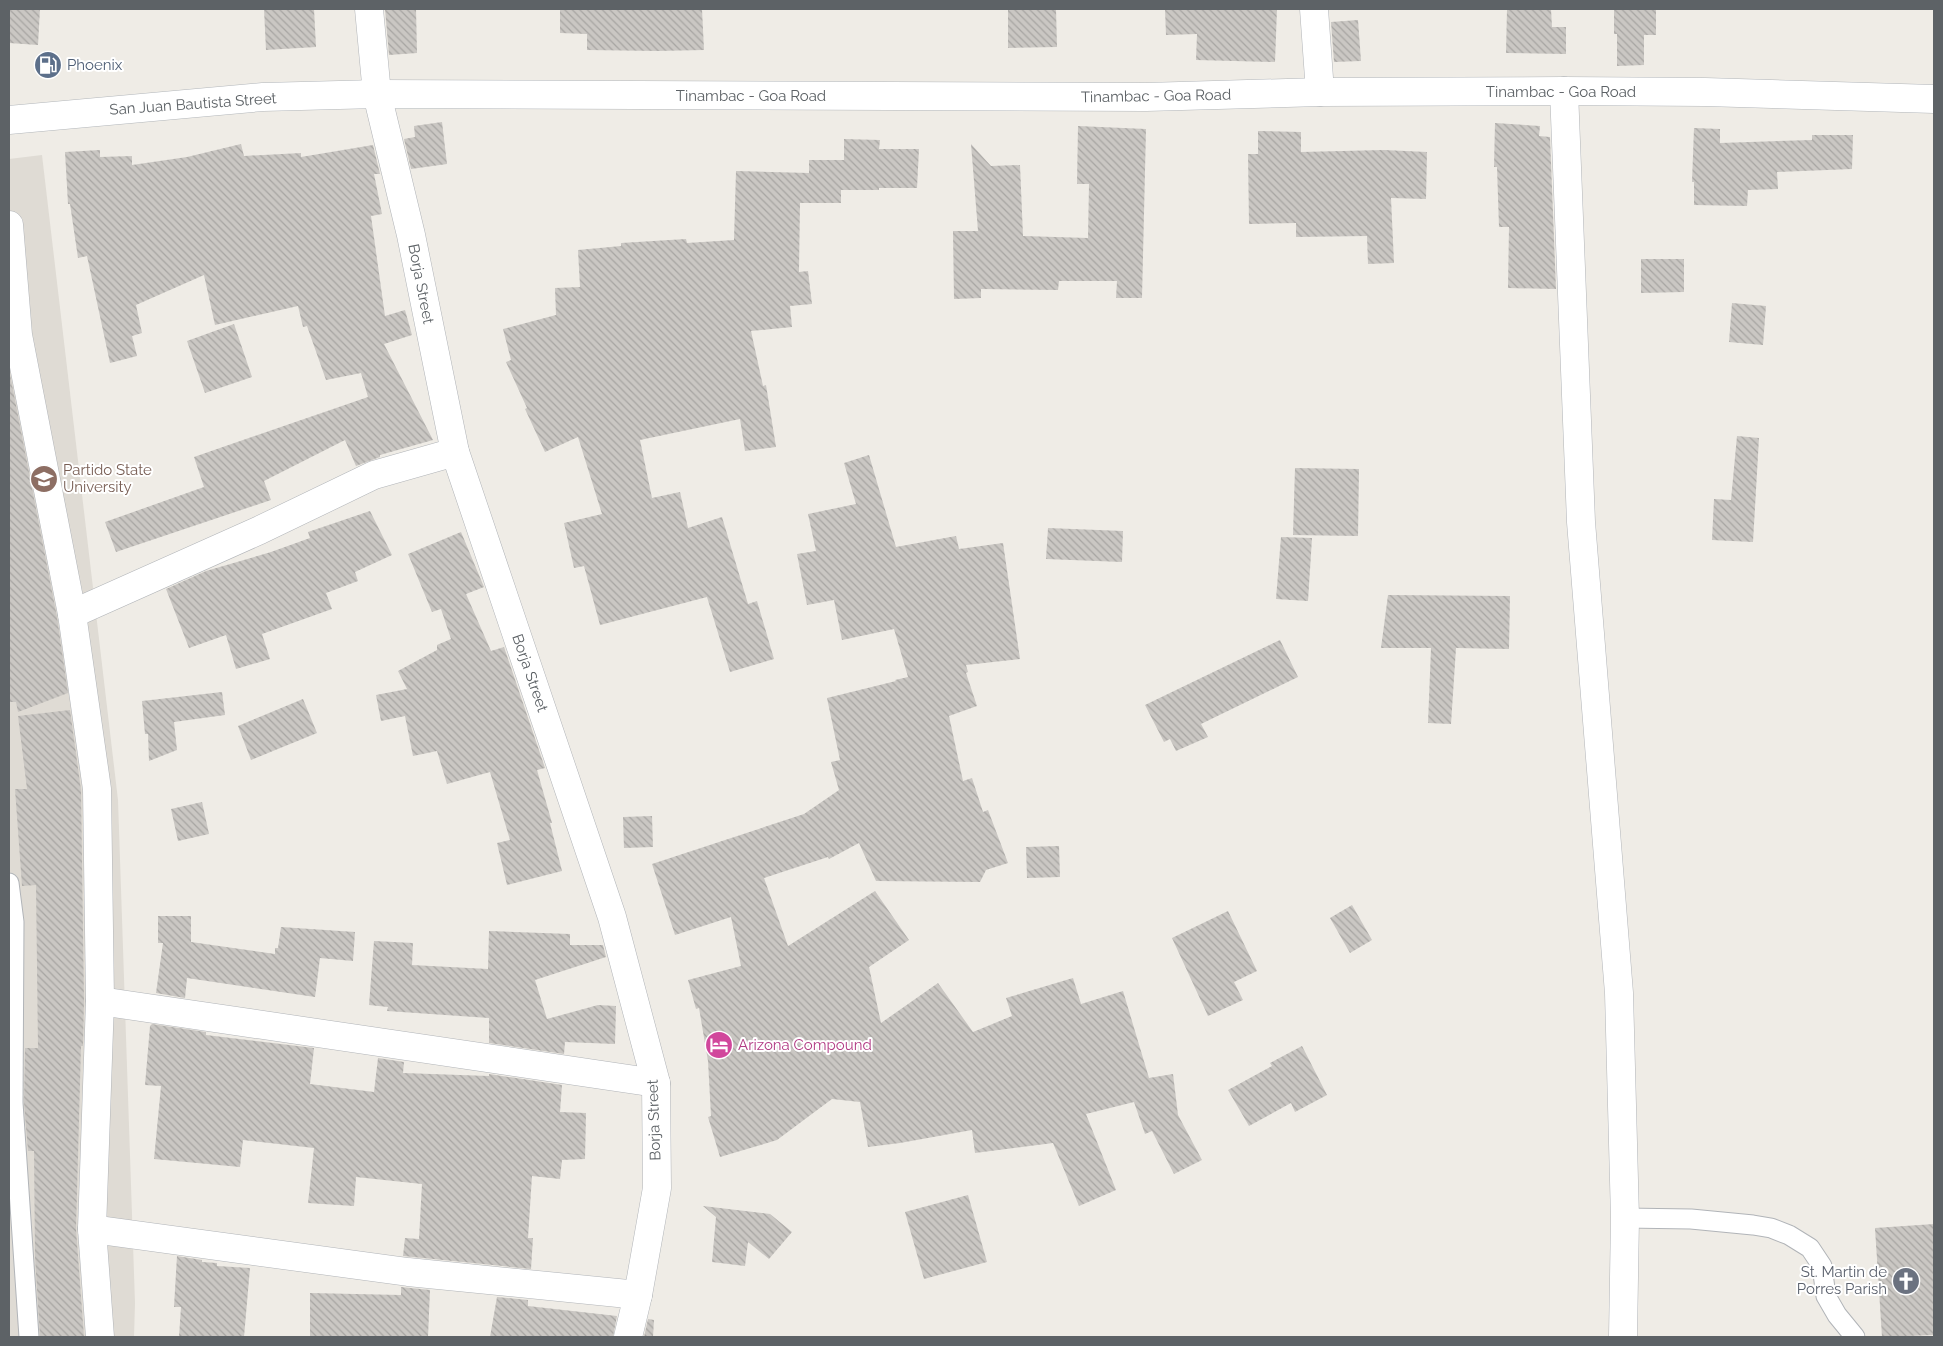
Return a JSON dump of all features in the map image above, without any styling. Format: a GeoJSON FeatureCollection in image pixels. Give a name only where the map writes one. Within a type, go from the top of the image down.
{"type":"FeatureCollection","features":[{"type":"Feature","properties":{"kind":"street","name":"Borja Street"},"geometry":{"type":"LineString","coordinates":[[369,9],[377,94],[411,235],[456,452],[612,917],[656,1083],[657,1188],[638,1294],[628,1337]]}},
{"type":"Feature","properties":{"kind":"street"},"geometry":{"type":"LineString","coordinates":[[1314,9],[1320,92]]}},
{"type":"Feature","properties":{"kind":"street","name":"Tinambac - Goa Road"},"geometry":{"type":"LineString","coordinates":[[377,94],[1146,98],[1320,92],[1564,91],[1705,92],[1934,99]]}},
{"type":"Feature","properties":{"kind":"street"},"geometry":{"type":"LineString","coordinates":[[1564,91],[1582,522],[1619,993],[1625,1218],[1623,1337]]}},
{"type":"Feature","properties":{"kind":"street","name":"San Juan Bautista Street"},"geometry":{"type":"LineString","coordinates":[[9,120],[263,97],[377,94]]}},
{"type":"Feature","properties":{"kind":"street"},"geometry":{"type":"LineString","coordinates":[[9,226],[18,335],[72,614],[97,789],[100,1001],[92,1229],[100,1337]]}},
{"type":"Feature","properties":{"kind":"street"},"geometry":{"type":"LineString","coordinates":[[72,614],[260,530],[374,475],[456,452]]}},
{"type":"Feature","properties":{"kind":"street"},"geometry":{"type":"LineString","coordinates":[[100,1001],[656,1083]]}},
{"type":"Feature","properties":{"kind":"street"},"geometry":{"type":"LineString","coordinates":[[92,1229],[408,1272],[638,1294]]}},
{"type":"Feature","properties":{"kind":"lane"},"geometry":{"type":"LineString","coordinates":[[9,883],[14,1103],[29,1337]]}},
{"type":"Feature","properties":{"kind":"lane"},"geometry":{"type":"LineString","coordinates":[[1625,1218],[1691,1219],[1753,1225],[1771,1228],[1790,1235],[1810,1248],[1822,1266],[1826,1296],[1837,1315],[1855,1337]]}},
{"type":"Feature","properties":{"kind":"shaded area","name":"Partido State University"},"geometry":{"type":"Polygon","coordinates":[[[42,155],[118,800],[135,1303],[134,1337],[9,1337],[9,159],[42,155]]]}},
{"type":"Feature","properties":{"kind":"building"},"geometry":{"type":"Polygon","coordinates":[[[9,9],[40,9],[38,45],[9,43],[9,9]]]}},
{"type":"Feature","properties":{"kind":"building"},"geometry":{"type":"Polygon","coordinates":[[[264,9],[314,9],[316,47],[266,50],[264,9]]]}},
{"type":"Feature","properties":{"kind":"building"},"geometry":{"type":"Polygon","coordinates":[[[385,9],[416,9],[417,53],[389,55],[385,9]]]}},
{"type":"Feature","properties":{"kind":"building"},"geometry":{"type":"Polygon","coordinates":[[[560,9],[702,9],[704,50],[587,50],[587,34],[560,33],[560,9]]]}},
{"type":"Feature","properties":{"kind":"building"},"geometry":{"type":"Polygon","coordinates":[[[1008,9],[1056,9],[1057,47],[1008,48],[1008,9]]]}},
{"type":"Feature","properties":{"kind":"building"},"geometry":{"type":"Polygon","coordinates":[[[1165,9],[1277,9],[1275,62],[1196,60],[1197,34],[1166,35],[1165,9]]]}},
{"type":"Feature","properties":{"kind":"building"},"geometry":{"type":"Polygon","coordinates":[[[1507,9],[1551,9],[1552,27],[1566,27],[1566,54],[1506,53],[1507,9]]]}},
{"type":"Feature","properties":{"kind":"building"},"geometry":{"type":"Polygon","coordinates":[[[1614,9],[1656,9],[1656,35],[1644,35],[1644,65],[1617,66],[1617,34],[1614,34],[1614,9]]]}},
{"type":"Feature","properties":{"kind":"building"},"geometry":{"type":"Polygon","coordinates":[[[1358,20],[1361,61],[1334,62],[1331,22],[1358,20]]]}},
{"type":"Feature","properties":{"kind":"building"},"geometry":{"type":"Polygon","coordinates":[[[442,122],[447,164],[411,169],[404,139],[415,137],[414,126],[442,122]]]}},
{"type":"Feature","properties":{"kind":"building"},"geometry":{"type":"Polygon","coordinates":[[[1495,123],[1540,126],[1539,136],[1550,137],[1556,289],[1508,288],[1509,227],[1499,227],[1497,167],[1494,167],[1495,123]]]}},
{"type":"Feature","properties":{"kind":"building"},"geometry":{"type":"Polygon","coordinates":[[[1078,126],[1146,129],[1142,298],[1116,298],[1117,281],[1059,281],[1058,290],[981,289],[981,298],[954,299],[953,231],[978,231],[971,144],[991,166],[1020,165],[1023,236],[1088,238],[1089,184],[1077,184],[1078,126]]]}},
{"type":"Feature","properties":{"kind":"building"},"geometry":{"type":"Polygon","coordinates":[[[1694,128],[1720,129],[1720,143],[1812,140],[1812,135],[1853,135],[1852,169],[1777,172],[1778,189],[1748,190],[1747,206],[1694,205],[1694,182],[1692,182],[1694,128]]]}},
{"type":"Feature","properties":{"kind":"building"},"geometry":{"type":"Polygon","coordinates":[[[1258,131],[1301,132],[1301,152],[1384,150],[1427,152],[1426,199],[1391,198],[1394,263],[1368,264],[1367,236],[1296,237],[1296,223],[1249,224],[1248,154],[1258,154],[1258,131]]]}},
{"type":"Feature","properties":{"kind":"building"},"geometry":{"type":"Polygon","coordinates":[[[844,139],[880,140],[879,149],[919,149],[917,188],[841,190],[841,203],[800,203],[799,272],[808,271],[812,304],[790,306],[792,327],[751,331],[763,386],[766,385],[776,447],[745,451],[740,419],[640,440],[652,498],[680,492],[688,528],[722,517],[748,604],[757,601],[774,659],[730,672],[707,597],[600,625],[584,566],[574,568],[564,523],[602,514],[578,437],[545,452],[506,362],[511,360],[503,329],[556,315],[555,288],[580,287],[578,250],[621,246],[621,243],[686,239],[687,243],[734,240],[736,171],[809,173],[809,160],[844,160],[844,139]]]}},
{"type":"Feature","properties":{"kind":"building"},"geometry":{"type":"Polygon","coordinates":[[[241,144],[244,156],[301,153],[301,157],[373,145],[380,174],[374,174],[382,214],[371,216],[385,316],[405,310],[412,335],[384,344],[433,440],[380,455],[380,457],[356,466],[345,440],[264,481],[271,500],[116,552],[105,522],[204,487],[194,457],[368,397],[361,373],[326,380],[307,326],[303,327],[298,306],[215,325],[204,275],[136,305],[142,333],[132,336],[137,356],[110,363],[87,256],[78,258],[70,204],[68,204],[65,152],[100,150],[100,157],[132,156],[132,165],[187,157],[241,144]]]}},
{"type":"Feature","properties":{"kind":"building"},"geometry":{"type":"Polygon","coordinates":[[[1641,259],[1684,259],[1684,292],[1641,293],[1641,259]]]}},
{"type":"Feature","properties":{"kind":"building"},"geometry":{"type":"Polygon","coordinates":[[[1732,303],[1766,306],[1763,345],[1729,342],[1732,303]]]}},
{"type":"Feature","properties":{"kind":"building"},"geometry":{"type":"Polygon","coordinates":[[[234,324],[252,377],[205,393],[187,341],[234,324]]]}},
{"type":"Feature","properties":{"kind":"building"},"geometry":{"type":"Polygon","coordinates":[[[9,369],[57,617],[68,693],[18,712],[16,702],[9,702],[9,369]]]}},
{"type":"Feature","properties":{"kind":"building"},"geometry":{"type":"Polygon","coordinates":[[[1737,436],[1759,438],[1753,542],[1712,540],[1714,499],[1731,500],[1737,436]]]}},
{"type":"Feature","properties":{"kind":"building"},"geometry":{"type":"Polygon","coordinates":[[[869,455],[896,547],[956,536],[959,549],[1003,543],[1020,659],[966,665],[968,672],[966,673],[977,706],[949,716],[963,781],[972,778],[983,812],[988,810],[1008,863],[986,870],[980,882],[876,881],[859,843],[829,859],[828,857],[764,878],[788,946],[875,891],[909,940],[869,967],[881,1023],[938,983],[973,1032],[1012,1016],[1006,998],[1073,978],[1081,1004],[1123,991],[1149,1078],[1173,1074],[1178,1115],[1202,1160],[1174,1174],[1152,1131],[1145,1134],[1134,1102],[1086,1114],[1116,1190],[1079,1206],[1053,1143],[975,1153],[972,1130],[868,1147],[860,1102],[832,1099],[777,1140],[720,1157],[708,1117],[711,1116],[708,1061],[699,1008],[696,1009],[688,980],[741,966],[731,917],[675,935],[652,864],[804,814],[839,790],[831,762],[840,760],[827,698],[908,677],[894,629],[842,640],[834,600],[807,605],[797,554],[816,551],[808,514],[856,504],[844,463],[869,455]]]}},
{"type":"Feature","properties":{"kind":"building"},"geometry":{"type":"Polygon","coordinates":[[[1295,468],[1359,469],[1358,536],[1293,535],[1295,468]]]}},
{"type":"Feature","properties":{"kind":"building"},"geometry":{"type":"Polygon","coordinates":[[[370,511],[392,555],[355,572],[358,581],[326,593],[332,609],[262,634],[270,659],[236,669],[226,635],[189,648],[166,589],[206,571],[271,552],[310,538],[308,532],[370,511]]]}},
{"type":"Feature","properties":{"kind":"building"},"geometry":{"type":"Polygon","coordinates":[[[1048,528],[1123,531],[1122,562],[1046,559],[1048,528]]]}},
{"type":"Feature","properties":{"kind":"building"},"geometry":{"type":"Polygon","coordinates":[[[461,532],[484,587],[466,594],[491,651],[504,647],[545,768],[537,770],[552,823],[550,823],[562,871],[507,885],[497,843],[510,840],[490,772],[447,784],[437,751],[413,756],[405,716],[381,721],[376,695],[407,689],[398,671],[437,650],[437,645],[451,639],[441,609],[432,612],[408,554],[461,532]]]}},
{"type":"Feature","properties":{"kind":"building"},"geometry":{"type":"Polygon","coordinates":[[[1281,537],[1312,538],[1308,601],[1276,599],[1281,537]]]}},
{"type":"Feature","properties":{"kind":"building"},"geometry":{"type":"Polygon","coordinates":[[[1388,595],[1510,596],[1509,649],[1456,648],[1451,724],[1428,723],[1431,648],[1381,648],[1388,595]]]}},
{"type":"Feature","properties":{"kind":"building"},"geometry":{"type":"Polygon","coordinates":[[[1280,640],[1298,677],[1201,724],[1208,737],[1176,751],[1170,739],[1164,742],[1145,705],[1280,640]]]}},
{"type":"Feature","properties":{"kind":"building"},"geometry":{"type":"Polygon","coordinates":[[[222,692],[225,715],[174,722],[177,750],[149,761],[148,734],[145,734],[142,701],[222,692]]]}},
{"type":"Feature","properties":{"kind":"building"},"geometry":{"type":"Polygon","coordinates":[[[303,699],[317,733],[251,760],[238,726],[303,699]]]}},
{"type":"Feature","properties":{"kind":"building"},"geometry":{"type":"Polygon","coordinates":[[[70,710],[81,790],[84,1001],[76,1229],[84,1337],[40,1337],[35,1257],[34,1151],[28,1151],[24,1103],[25,1048],[38,1048],[36,885],[22,886],[15,789],[27,789],[18,716],[70,710]]]}},
{"type":"Feature","properties":{"kind":"building"},"geometry":{"type":"Polygon","coordinates":[[[202,802],[209,834],[178,841],[171,809],[202,802]]]}},
{"type":"Feature","properties":{"kind":"building"},"geometry":{"type":"Polygon","coordinates":[[[652,816],[653,847],[624,848],[623,817],[652,816]]]}},
{"type":"Feature","properties":{"kind":"building"},"geometry":{"type":"Polygon","coordinates":[[[1059,846],[1060,877],[1027,878],[1026,847],[1059,846]]]}},
{"type":"Feature","properties":{"kind":"building"},"geometry":{"type":"Polygon","coordinates":[[[1352,905],[1372,940],[1350,953],[1330,918],[1352,905]]]}},
{"type":"Feature","properties":{"kind":"building"},"geometry":{"type":"Polygon","coordinates":[[[1228,911],[1257,971],[1234,982],[1243,1000],[1208,1016],[1172,938],[1228,911]]]}},
{"type":"Feature","properties":{"kind":"building"},"geometry":{"type":"Polygon","coordinates":[[[158,916],[191,916],[191,942],[275,954],[275,948],[278,948],[281,927],[355,932],[353,961],[320,958],[315,997],[187,978],[185,998],[156,993],[163,943],[158,943],[158,916]]]}},
{"type":"Feature","properties":{"kind":"building"},"geometry":{"type":"Polygon","coordinates":[[[489,931],[570,934],[570,945],[603,945],[606,957],[535,980],[547,1019],[598,1005],[616,1006],[615,1044],[565,1042],[564,1054],[489,1043],[489,1018],[387,1011],[388,1007],[369,1005],[374,941],[413,943],[412,965],[488,969],[489,931]]]}},
{"type":"Feature","properties":{"kind":"building"},"geometry":{"type":"Polygon","coordinates":[[[152,1024],[206,1032],[206,1035],[314,1048],[310,1084],[374,1092],[378,1058],[404,1062],[403,1073],[489,1076],[489,1074],[562,1085],[560,1112],[586,1113],[585,1159],[562,1160],[560,1179],[532,1176],[528,1238],[533,1238],[531,1269],[403,1256],[405,1238],[419,1239],[422,1184],[356,1177],[354,1206],[308,1203],[314,1148],[243,1140],[240,1167],[154,1159],[161,1086],[145,1085],[150,1026],[152,1024]]]}},
{"type":"Feature","properties":{"kind":"building"},"geometry":{"type":"Polygon","coordinates":[[[1302,1046],[1327,1095],[1295,1112],[1291,1103],[1249,1126],[1228,1090],[1272,1066],[1270,1063],[1302,1046]]]}},
{"type":"Feature","properties":{"kind":"building"},"geometry":{"type":"Polygon","coordinates":[[[968,1195],[987,1262],[924,1279],[905,1212],[968,1195]]]}},
{"type":"Feature","properties":{"kind":"building"},"geometry":{"type":"Polygon","coordinates":[[[703,1206],[770,1214],[792,1232],[769,1259],[748,1242],[745,1266],[712,1262],[716,1217],[703,1206]]]}},
{"type":"Feature","properties":{"kind":"building","name":"St. Martin de Porres Parish"},"geometry":{"type":"Polygon","coordinates":[[[1934,1224],[1934,1335],[1882,1337],[1875,1228],[1934,1224]]]}},
{"type":"Feature","properties":{"kind":"building"},"geometry":{"type":"Polygon","coordinates":[[[177,1256],[202,1260],[202,1262],[217,1263],[217,1266],[250,1268],[244,1337],[179,1337],[181,1307],[174,1307],[177,1256]]]}},
{"type":"Feature","properties":{"kind":"building"},"geometry":{"type":"Polygon","coordinates":[[[401,1287],[430,1290],[428,1337],[310,1337],[310,1293],[401,1295],[401,1287]]]}},
{"type":"Feature","properties":{"kind":"building"},"geometry":{"type":"Polygon","coordinates":[[[497,1297],[528,1300],[528,1306],[617,1316],[613,1337],[490,1337],[497,1297]]]}},
{"type":"Feature","properties":{"kind":"building"},"geometry":{"type":"Polygon","coordinates":[[[648,1319],[654,1320],[653,1337],[644,1337],[648,1319]]]}},
{"type":"Feature","properties":{"kind":"place","name":"Phoenix"},"geometry":{"type":"Point","coordinates":[48,65]}},
{"type":"Feature","properties":{"kind":"place","name":"Partido State University"},"geometry":{"type":"Point","coordinates":[44,479]}},
{"type":"Feature","properties":{"kind":"place","name":"Arizona Compound"},"geometry":{"type":"Point","coordinates":[719,1045]}},
{"type":"Feature","properties":{"kind":"place","name":"St. Martin de Porres Parish"},"geometry":{"type":"Point","coordinates":[1906,1281]}}]}
